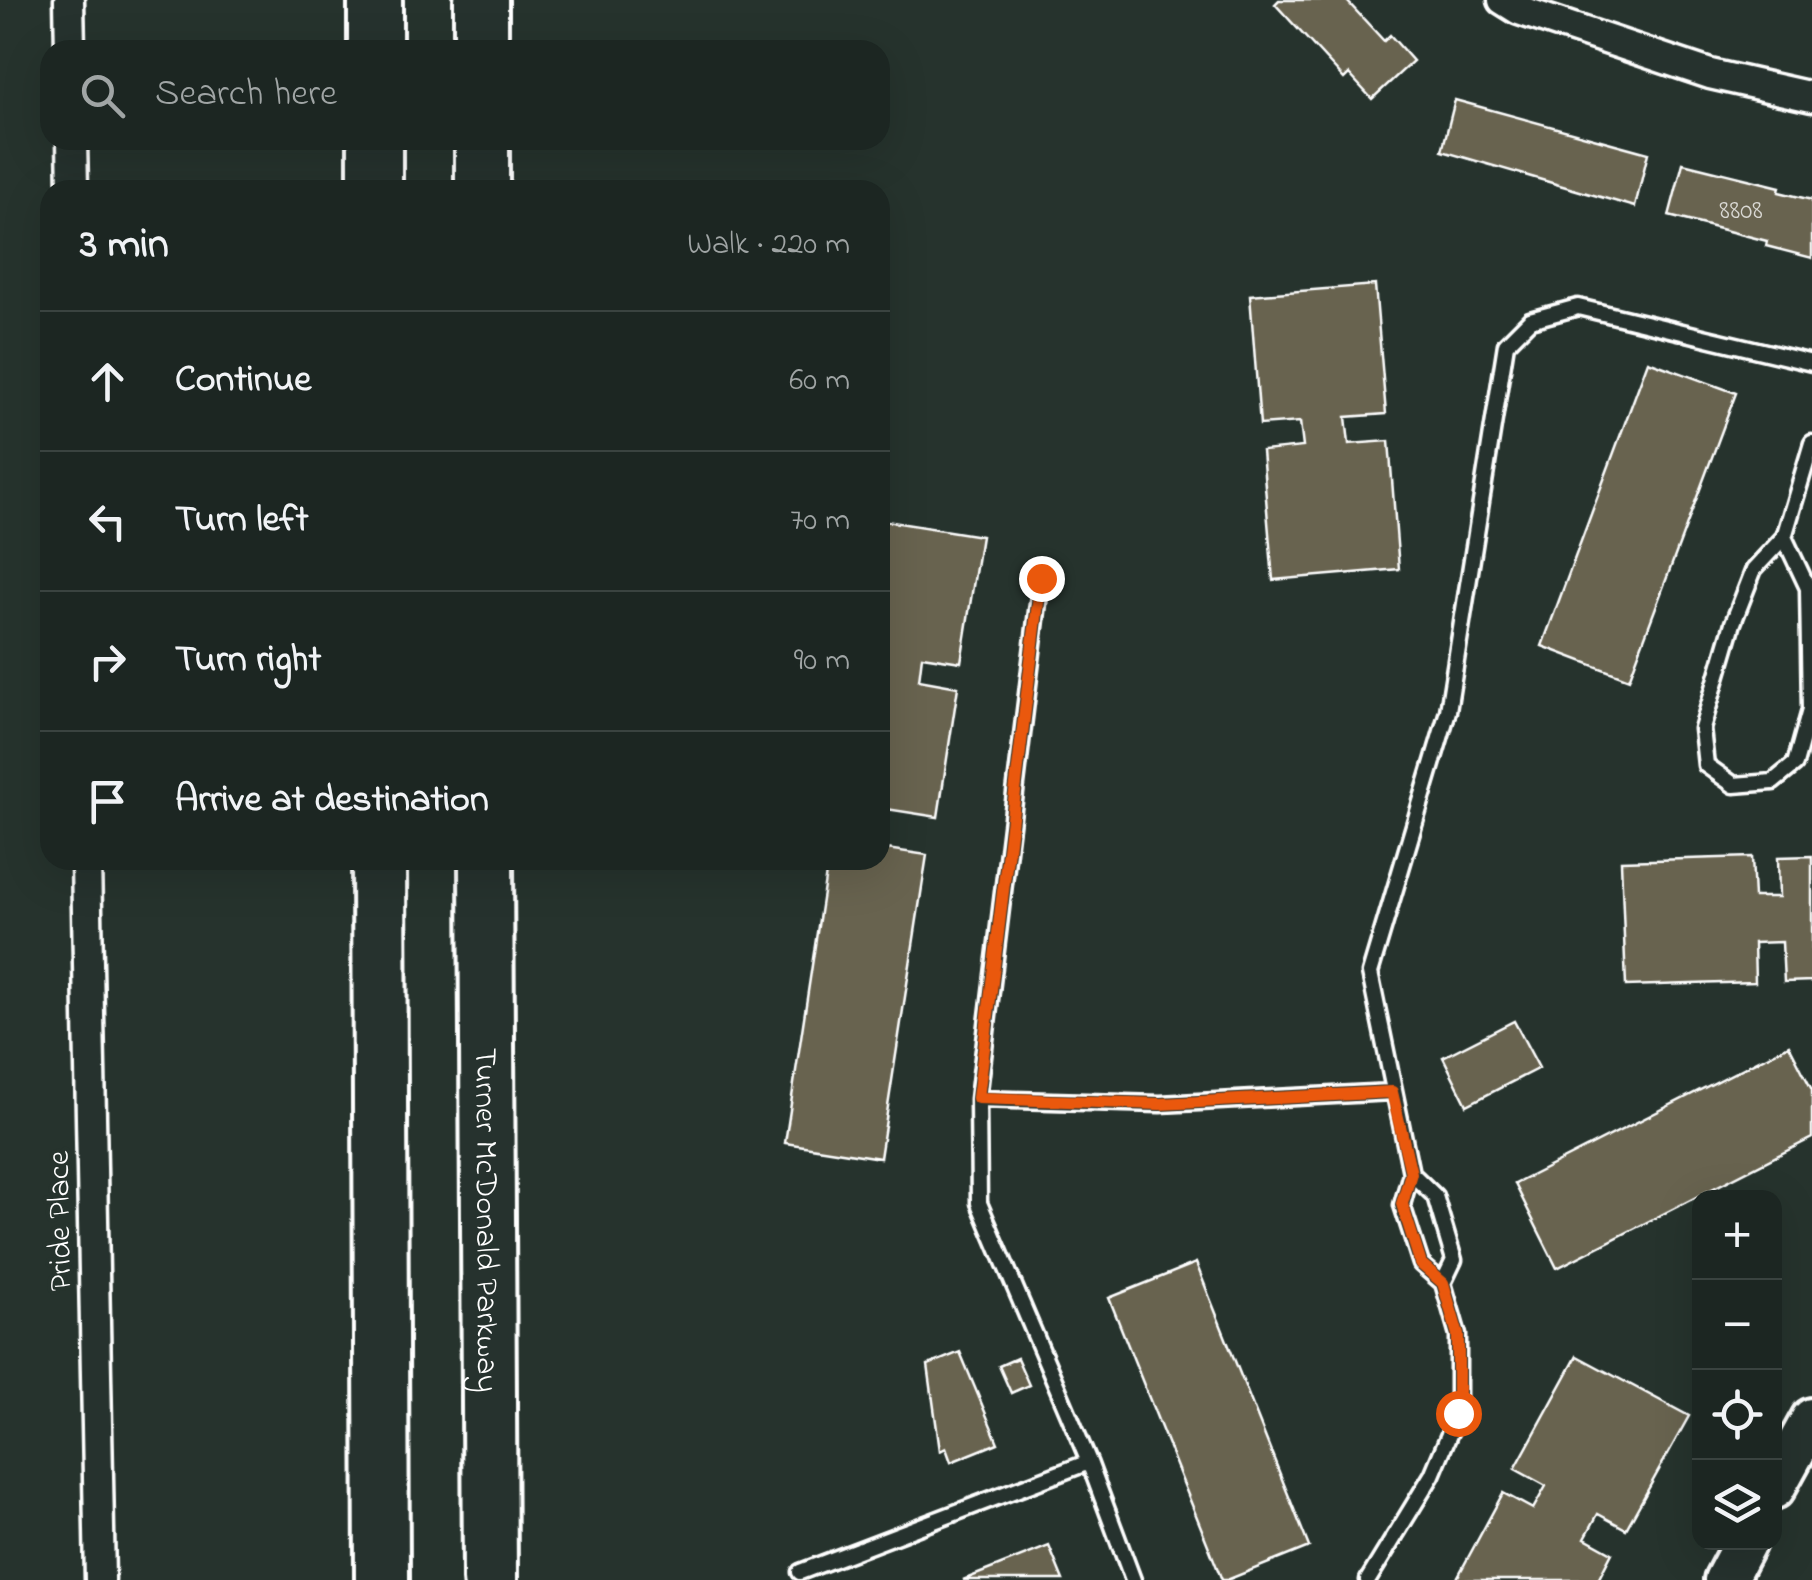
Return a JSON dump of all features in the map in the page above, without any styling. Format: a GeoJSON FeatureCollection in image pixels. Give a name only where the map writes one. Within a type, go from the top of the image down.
{"type":"FeatureCollection","features":[{"type":"Feature","properties":{"kind":"highway"},"geometry":{"type":"LineString","coordinates":[[374,0],[375,40]]}},
{"type":"Feature","properties":{"kind":"highway"},"geometry":{"type":"LineString","coordinates":[[481,0],[482,40]]}},
{"type":"Feature","properties":{"kind":"highway"},"geometry":{"type":"LineString","coordinates":[[375,150],[376,180]]}},
{"type":"Feature","properties":{"kind":"highway"},"geometry":{"type":"LineString","coordinates":[[482,150],[482,180]]}},
{"type":"Feature","properties":{"kind":"highway"},"geometry":{"type":"LineString","coordinates":[[378,870],[382,1580]]}},
{"type":"Feature","properties":{"kind":"highway","name":"Turner McDonald Parkway"},"geometry":{"type":"LineString","coordinates":[[486,870],[490,1580]]}},
{"type":"Feature","properties":{"kind":"street"},"geometry":{"type":"LineString","coordinates":[[70,0],[70,40]]}},
{"type":"Feature","properties":{"kind":"street"},"geometry":{"type":"LineString","coordinates":[[1503,0],[1520,10],[1710,74],[1812,97]]}},
{"type":"Feature","properties":{"kind":"street"},"geometry":{"type":"LineString","coordinates":[[72,150],[73,180]]}},
{"type":"Feature","properties":{"kind":"street","name":"Pride Place"},"geometry":{"type":"LineString","coordinates":[[86,870],[100,1580]]}},
{"type":"Feature","properties":{"kind":"street"},"geometry":{"type":"LineString","coordinates":[[1782,1473],[1812,1419]]}},
{"type":"Feature","properties":{"kind":"street"},"geometry":{"type":"LineString","coordinates":[[1724,1580],[1741,1550]]}},
{"type":"Feature","properties":{"kind":"lane"},"geometry":{"type":"LineString","coordinates":[[1368,1580],[1432,1475],[1458,1413],[1458,1335],[1443,1283],[1421,1264],[1402,1204],[1411,1173],[1370,973],[1448,712],[1506,344],[1530,320],[1578,307],[1812,363]]}},
{"type":"Feature","properties":{"kind":"lane"},"geometry":{"type":"LineString","coordinates":[[1784,536],[1808,588],[1810,710],[1795,764],[1772,782],[1734,785],[1706,764],[1702,729],[1733,623],[1754,569],[1784,536],[1812,443]]}},
{"type":"Feature","properties":{"kind":"lane"},"geometry":{"type":"LineString","coordinates":[[1041,578],[978,1098],[979,1203],[1133,1580]]}},
{"type":"Feature","properties":{"kind":"lane"},"geometry":{"type":"LineString","coordinates":[[978,1098],[1160,1104],[1392,1092]]}},
{"type":"Feature","properties":{"kind":"lane"},"geometry":{"type":"LineString","coordinates":[[1411,1173],[1435,1196],[1445,1228],[1454,1260],[1443,1283]]}},
{"type":"Feature","properties":{"kind":"lane"},"geometry":{"type":"LineString","coordinates":[[800,1572],[1088,1462]]}},
{"type":"Feature","properties":{"kind":"building"},"geometry":{"type":"Polygon","coordinates":[[[1279,0],[1346,0],[1384,41],[1390,35],[1413,61],[1372,99],[1349,74],[1344,79],[1275,4],[1279,0]]]}},
{"type":"Feature","properties":{"kind":"building"},"geometry":{"type":"Polygon","coordinates":[[[1455,100],[1648,153],[1635,207],[1442,151],[1455,100]]]}},
{"type":"Feature","properties":{"kind":"building"},"geometry":{"type":"Polygon","coordinates":[[[1683,163],[1780,187],[1779,192],[1812,200],[1812,258],[1766,246],[1767,241],[1669,216],[1683,163]]]}},
{"type":"Feature","properties":{"kind":"building"},"geometry":{"type":"Polygon","coordinates":[[[1375,285],[1386,414],[1346,417],[1349,444],[1389,441],[1399,569],[1273,580],[1262,451],[1303,447],[1300,422],[1260,425],[1250,295],[1375,285]]]}},
{"type":"Feature","properties":{"kind":"building"},"geometry":{"type":"Polygon","coordinates":[[[1648,361],[1736,393],[1629,679],[1542,646],[1648,361]]]}},
{"type":"Feature","properties":{"kind":"building"},"geometry":{"type":"Polygon","coordinates":[[[890,522],[981,536],[961,662],[922,656],[919,680],[958,687],[938,817],[890,810],[890,522]]]}},
{"type":"Feature","properties":{"kind":"building"},"geometry":{"type":"Polygon","coordinates":[[[890,849],[927,855],[880,1158],[785,1143],[826,870],[890,870],[890,849]]]}},
{"type":"Feature","properties":{"kind":"building"},"geometry":{"type":"Polygon","coordinates":[[[1812,856],[1812,981],[1784,982],[1782,942],[1754,943],[1755,982],[1626,986],[1621,861],[1752,857],[1754,897],[1779,897],[1778,857],[1812,856]]]}},
{"type":"Feature","properties":{"kind":"building"},"geometry":{"type":"Polygon","coordinates":[[[1514,1021],[1539,1068],[1467,1105],[1443,1057],[1514,1021]]]}},
{"type":"Feature","properties":{"kind":"building"},"geometry":{"type":"Polygon","coordinates":[[[1789,1045],[1812,1090],[1812,1138],[1710,1190],[1692,1190],[1692,1199],[1557,1268],[1515,1184],[1789,1045]]]}},
{"type":"Feature","properties":{"kind":"building"},"geometry":{"type":"Polygon","coordinates":[[[1196,1263],[1309,1547],[1227,1580],[1222,1580],[1109,1298],[1196,1263]]]}},
{"type":"Feature","properties":{"kind":"building"},"geometry":{"type":"Polygon","coordinates":[[[960,1352],[998,1443],[951,1462],[946,1448],[940,1451],[928,1365],[960,1352]]]}},
{"type":"Feature","properties":{"kind":"building"},"geometry":{"type":"Polygon","coordinates":[[[1577,1356],[1689,1416],[1626,1529],[1598,1514],[1585,1538],[1612,1553],[1598,1580],[1456,1580],[1503,1493],[1533,1509],[1546,1486],[1515,1469],[1577,1356]]]}},
{"type":"Feature","properties":{"kind":"building"},"geometry":{"type":"Polygon","coordinates":[[[1017,1358],[1029,1385],[1011,1393],[999,1366],[1017,1358]]]}},
{"type":"Feature","properties":{"kind":"building"},"geometry":{"type":"Polygon","coordinates":[[[1049,1546],[1063,1580],[963,1580],[1049,1546]]]}},
{"type":"Feature","properties":{"kind":"route"},"geometry":{"type":"LineString","coordinates":[[1041,578],[978,1098],[1160,1104],[1392,1092],[1411,1173],[1402,1204],[1421,1264],[1443,1283],[1458,1335],[1458,1413]]}}]}
